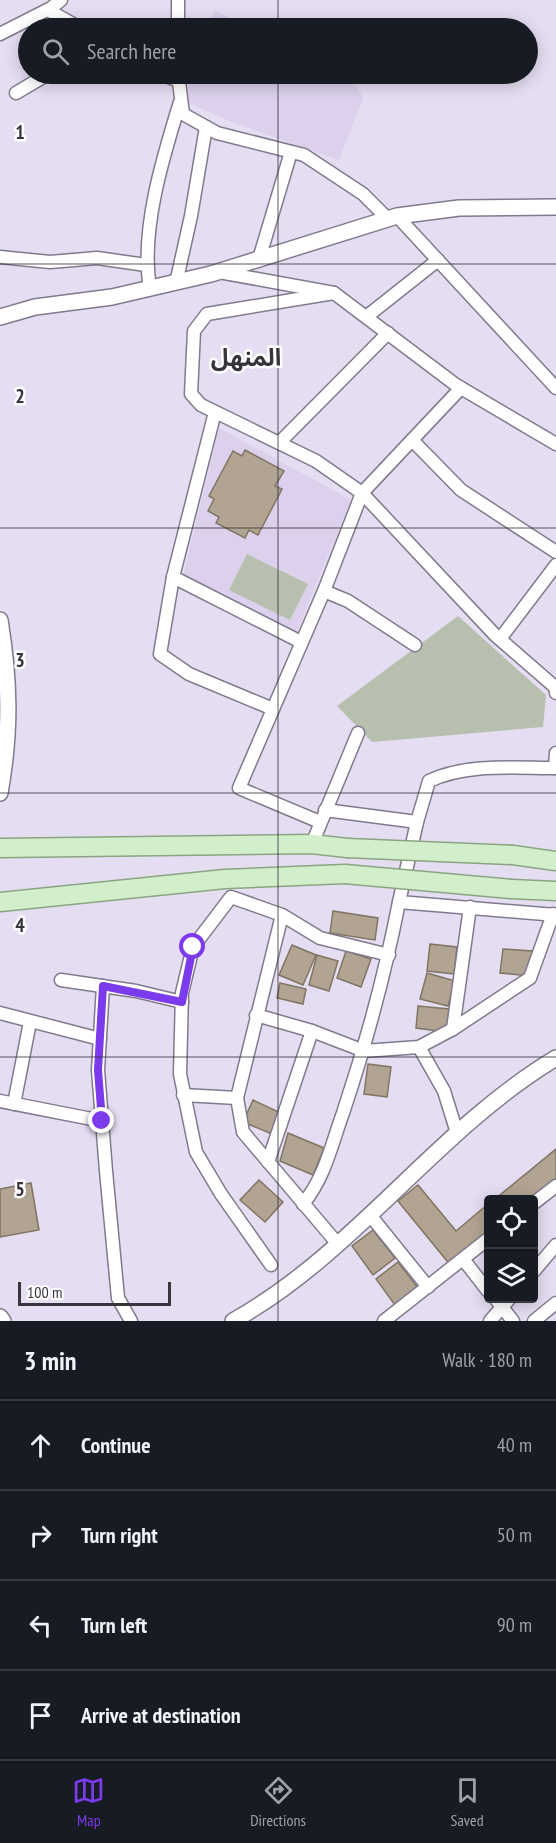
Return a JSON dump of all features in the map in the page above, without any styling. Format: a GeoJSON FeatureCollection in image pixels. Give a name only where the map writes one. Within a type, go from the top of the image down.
{"type":"FeatureCollection","features":[{"type":"Feature","properties":{"kind":"main road"},"geometry":{"type":"LineString","coordinates":[[0,848],[312,844],[347,848],[513,855],[556,861]]}},
{"type":"Feature","properties":{"kind":"main road"},"geometry":{"type":"LineString","coordinates":[[0,860],[70,846]]}},
{"type":"Feature","properties":{"kind":"main road"},"geometry":{"type":"LineString","coordinates":[[0,902],[225,879],[345,874],[556,891]]}},
{"type":"Feature","properties":{"kind":"main road"},"geometry":{"type":"LineString","coordinates":[[0,892],[51,896]]}},
{"type":"Feature","properties":{"kind":"street"},"geometry":{"type":"LineString","coordinates":[[32,18],[61,0]]}},
{"type":"Feature","properties":{"kind":"street"},"geometry":{"type":"LineString","coordinates":[[177,0],[178,18]]}},
{"type":"Feature","properties":{"kind":"street"},"geometry":{"type":"LineString","coordinates":[[48,10],[62,18]]}},
{"type":"Feature","properties":{"kind":"street"},"geometry":{"type":"LineString","coordinates":[[0,34],[18,25]]}},
{"type":"Feature","properties":{"kind":"street"},"geometry":{"type":"LineString","coordinates":[[16,93],[31,84]]}},
{"type":"Feature","properties":{"kind":"street"},"geometry":{"type":"LineString","coordinates":[[180,84],[183,114],[217,133],[304,155],[393,217],[438,260],[556,388]]}},
{"type":"Feature","properties":{"kind":"street"},"geometry":{"type":"LineString","coordinates":[[150,288],[146,265],[160,166],[181,99]]}},
{"type":"Feature","properties":{"kind":"street"},"geometry":{"type":"LineString","coordinates":[[176,283],[191,216],[206,127]]}},
{"type":"Feature","properties":{"kind":"street"},"geometry":{"type":"LineString","coordinates":[[259,259],[291,152]]}},
{"type":"Feature","properties":{"kind":"street"},"geometry":{"type":"LineString","coordinates":[[0,317],[36,306],[112,297],[176,283],[219,272],[393,217],[459,208],[556,207]]}},
{"type":"Feature","properties":{"kind":"street"},"geometry":{"type":"LineString","coordinates":[[0,257],[50,262],[97,258],[146,265]]}},
{"type":"Feature","properties":{"kind":"street"},"geometry":{"type":"LineString","coordinates":[[366,317],[438,260]]}},
{"type":"Feature","properties":{"kind":"street"},"geometry":{"type":"LineString","coordinates":[[219,272],[334,293],[461,388],[556,444]]}},
{"type":"Feature","properties":{"kind":"street"},"geometry":{"type":"LineString","coordinates":[[334,293],[207,314],[194,331],[191,394],[201,405],[316,461],[362,493],[500,639],[555,687],[556,693]]}},
{"type":"Feature","properties":{"kind":"street"},"geometry":{"type":"LineString","coordinates":[[279,443],[388,333]]}},
{"type":"Feature","properties":{"kind":"street"},"geometry":{"type":"LineString","coordinates":[[417,822],[322,816],[239,788],[324,591],[362,493],[461,388]]}},
{"type":"Feature","properties":{"kind":"street"},"geometry":{"type":"LineString","coordinates":[[215,412],[173,577],[160,654],[189,674],[273,709]]}},
{"type":"Feature","properties":{"kind":"street"},"geometry":{"type":"LineString","coordinates":[[412,440],[461,490],[556,552]]}},
{"type":"Feature","properties":{"kind":"street"},"geometry":{"type":"LineString","coordinates":[[500,639],[556,565]]}},
{"type":"Feature","properties":{"kind":"street"},"geometry":{"type":"LineString","coordinates":[[173,577],[301,642]]}},
{"type":"Feature","properties":{"kind":"street"},"geometry":{"type":"LineString","coordinates":[[324,591],[348,601],[415,645]]}},
{"type":"Feature","properties":{"kind":"street"},"geometry":{"type":"LineString","coordinates":[[0,620],[9,721],[0,793]]}},
{"type":"Feature","properties":{"kind":"street"},"geometry":{"type":"LineString","coordinates":[[312,844],[358,732]]}},
{"type":"Feature","properties":{"kind":"street"},"geometry":{"type":"LineString","coordinates":[[303,1204],[318,1185],[364,1051],[389,955],[417,822],[429,781],[440,776],[495,767],[556,768],[556,753]]}},
{"type":"Feature","properties":{"kind":"street"},"geometry":{"type":"LineString","coordinates":[[271,1265],[221,1194],[196,1152],[180,1074],[182,1002],[193,947],[231,897],[282,915],[320,938],[389,955]]}},
{"type":"Feature","properties":{"kind":"street"},"geometry":{"type":"LineString","coordinates":[[256,1015],[312,1031],[364,1051],[419,1047],[453,1029],[530,978],[555,914],[399,902]]}},
{"type":"Feature","properties":{"kind":"street"},"geometry":{"type":"LineString","coordinates":[[453,1029],[470,907]]}},
{"type":"Feature","properties":{"kind":"street"},"geometry":{"type":"LineString","coordinates":[[282,915],[237,1098],[243,1132],[337,1243]]}},
{"type":"Feature","properties":{"kind":"street"},"geometry":{"type":"LineString","coordinates":[[61,980],[182,1002]]}},
{"type":"Feature","properties":{"kind":"street"},"geometry":{"type":"LineString","coordinates":[[103,986],[98,1070],[102,1121],[118,1298],[130,1321]]}},
{"type":"Feature","properties":{"kind":"street"},"geometry":{"type":"LineString","coordinates":[[0,1013],[100,1039]]}},
{"type":"Feature","properties":{"kind":"street"},"geometry":{"type":"LineString","coordinates":[[14,1104],[30,1022]]}},
{"type":"Feature","properties":{"kind":"street"},"geometry":{"type":"LineString","coordinates":[[268,1162],[312,1031]]}},
{"type":"Feature","properties":{"kind":"street"},"geometry":{"type":"LineString","coordinates":[[419,1047],[444,1091],[457,1133]]}},
{"type":"Feature","properties":{"kind":"street"},"geometry":{"type":"LineString","coordinates":[[241,1319],[370,1215],[457,1133],[523,1078],[556,1058]]}},
{"type":"Feature","properties":{"kind":"street"},"geometry":{"type":"LineString","coordinates":[[183,1095],[237,1098]]}},
{"type":"Feature","properties":{"kind":"street"},"geometry":{"type":"LineString","coordinates":[[0,1101],[102,1121]]}},
{"type":"Feature","properties":{"kind":"street"},"geometry":{"type":"LineString","coordinates":[[538,1200],[556,1186]]}},
{"type":"Feature","properties":{"kind":"street"},"geometry":{"type":"LineString","coordinates":[[370,1215],[428,1287]]}},
{"type":"Feature","properties":{"kind":"street"},"geometry":{"type":"LineString","coordinates":[[384,1321],[484,1243]]}},
{"type":"Feature","properties":{"kind":"street"},"geometry":{"type":"LineString","coordinates":[[538,1266],[556,1245]]}},
{"type":"Feature","properties":{"kind":"street"},"geometry":{"type":"LineString","coordinates":[[463,1259],[484,1285]]}},
{"type":"Feature","properties":{"kind":"street"},"geometry":{"type":"LineString","coordinates":[[498,1303],[513,1321]]}},
{"type":"Feature","properties":{"kind":"street"},"geometry":{"type":"LineString","coordinates":[[490,1321],[506,1303]]}},
{"type":"Feature","properties":{"kind":"street"},"geometry":{"type":"LineString","coordinates":[[534,1321],[556,1303]]}},
{"type":"Feature","properties":{"kind":"street"},"geometry":{"type":"LineString","coordinates":[[0,1317],[3,1321]]}},
{"type":"Feature","properties":{"kind":"shaded area"},"geometry":{"type":"Polygon","coordinates":[[[215,11],[230,18],[211,18],[215,11]]]}},
{"type":"Feature","properties":{"kind":"shaded area"},"geometry":{"type":"Polygon","coordinates":[[[188,84],[355,84],[363,98],[339,160],[232,122],[189,103],[188,84]]]}},
{"type":"Feature","properties":{"kind":"shaded area"},"geometry":{"type":"Polygon","coordinates":[[[219,428],[351,500],[296,633],[183,576],[219,428]]]}},
{"type":"Feature","properties":{"kind":"green space"},"geometry":{"type":"Polygon","coordinates":[[[247,554],[308,584],[290,620],[229,590],[247,554]]]}},
{"type":"Feature","properties":{"kind":"green space"},"geometry":{"type":"Polygon","coordinates":[[[458,616],[546,695],[543,727],[372,742],[337,706],[458,616]]]}},
{"type":"Feature","properties":{"kind":"building"},"geometry":{"type":"Polygon","coordinates":[[[245,450],[284,471],[275,486],[282,489],[258,535],[249,530],[245,538],[216,523],[219,517],[208,511],[214,499],[209,496],[233,451],[242,456],[245,450]]]}},
{"type":"Feature","properties":{"kind":"building"},"geometry":{"type":"Polygon","coordinates":[[[333,911],[378,918],[375,940],[330,933],[333,911]]]}},
{"type":"Feature","properties":{"kind":"building"},"geometry":{"type":"Polygon","coordinates":[[[430,944],[457,947],[454,974],[427,971],[430,944]]]}},
{"type":"Feature","properties":{"kind":"building"},"geometry":{"type":"Polygon","coordinates":[[[292,945],[316,955],[303,985],[279,975],[292,945]]]}},
{"type":"Feature","properties":{"kind":"building"},"geometry":{"type":"Polygon","coordinates":[[[503,949],[532,951],[530,976],[500,973],[503,949]]]}},
{"type":"Feature","properties":{"kind":"building"},"geometry":{"type":"Polygon","coordinates":[[[346,951],[371,959],[361,987],[337,978],[346,951]]]}},
{"type":"Feature","properties":{"kind":"building"},"geometry":{"type":"Polygon","coordinates":[[[317,955],[338,961],[329,991],[309,985],[317,955]]]}},
{"type":"Feature","properties":{"kind":"building"},"geometry":{"type":"Polygon","coordinates":[[[427,973],[455,981],[448,1006],[420,999],[427,973]]]}},
{"type":"Feature","properties":{"kind":"building"},"geometry":{"type":"Polygon","coordinates":[[[280,983],[306,989],[303,1004],[277,998],[280,983]]]}},
{"type":"Feature","properties":{"kind":"building"},"geometry":{"type":"Polygon","coordinates":[[[418,1006],[449,1009],[446,1032],[416,1028],[418,1006]]]}},
{"type":"Feature","properties":{"kind":"building"},"geometry":{"type":"Polygon","coordinates":[[[368,1064],[391,1067],[387,1097],[364,1094],[368,1064]]]}},
{"type":"Feature","properties":{"kind":"building"},"geometry":{"type":"Polygon","coordinates":[[[253,1100],[281,1113],[272,1134],[243,1122],[253,1100]]]}},
{"type":"Feature","properties":{"kind":"building"},"geometry":{"type":"Polygon","coordinates":[[[288,1133],[324,1148],[313,1175],[280,1161],[288,1133]]]}},
{"type":"Feature","properties":{"kind":"building"},"geometry":{"type":"Polygon","coordinates":[[[556,1149],[556,1179],[538,1195],[500,1195],[556,1149]]]}},
{"type":"Feature","properties":{"kind":"building"},"geometry":{"type":"Polygon","coordinates":[[[259,1180],[283,1202],[265,1222],[240,1200],[259,1180]]]}},
{"type":"Feature","properties":{"kind":"building"},"geometry":{"type":"Polygon","coordinates":[[[31,1183],[39,1230],[0,1237],[0,1189],[31,1183]]]}},
{"type":"Feature","properties":{"kind":"building"},"geometry":{"type":"Polygon","coordinates":[[[418,1185],[456,1231],[484,1207],[484,1238],[451,1266],[398,1201],[418,1185]]]}},
{"type":"Feature","properties":{"kind":"building"},"geometry":{"type":"Polygon","coordinates":[[[373,1230],[395,1258],[373,1275],[352,1246],[373,1230]]]}},
{"type":"Feature","properties":{"kind":"building"},"geometry":{"type":"Polygon","coordinates":[[[398,1262],[418,1288],[395,1305],[376,1279],[398,1262]]]}},
{"type":"Feature","properties":{"kind":"district","name":"المنهل"},"geometry":{"type":"Point","coordinates":[246,357]}},
{"type":"Feature","properties":{"kind":"route"},"geometry":{"type":"LineString","coordinates":[[102,1121],[98,1070],[103,986],[182,1002],[193,947]]}}]}
